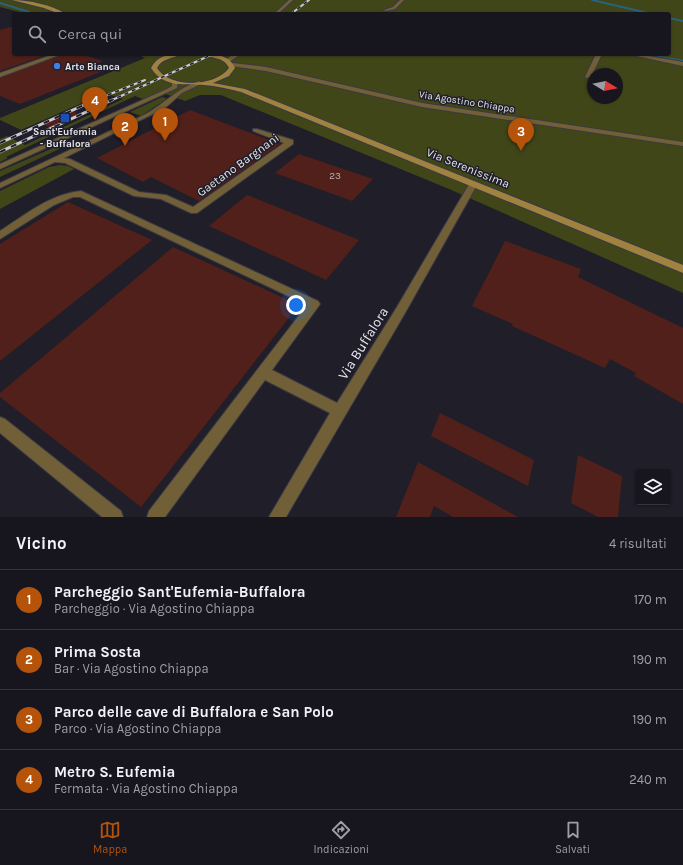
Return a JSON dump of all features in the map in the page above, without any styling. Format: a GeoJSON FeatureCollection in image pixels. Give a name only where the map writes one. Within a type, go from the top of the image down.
{"type":"FeatureCollection","features":[{"type":"Feature","properties":{"kind":"main road"},"geometry":{"type":"LineString","coordinates":[[15,0],[44,12]]}},
{"type":"Feature","properties":{"kind":"main road"},"geometry":{"type":"LineString","coordinates":[[15,0],[45,7],[58,12]]}},
{"type":"Feature","properties":{"kind":"main road"},"geometry":{"type":"LineString","coordinates":[[39,10],[55,12]]}},
{"type":"Feature","properties":{"kind":"main road","name":"Via Serenissima"},"geometry":{"type":"LineString","coordinates":[[156,56],[157,61],[154,68],[157,73],[164,78],[175,82],[202,83],[244,90]]}},
{"type":"Feature","properties":{"kind":"main road"},"geometry":{"type":"LineString","coordinates":[[157,61],[170,56]]}},
{"type":"Feature","properties":{"kind":"main road"},"geometry":{"type":"LineString","coordinates":[[215,56],[230,63],[229,74]]}},
{"type":"Feature","properties":{"kind":"main road","name":"Via Serenissima"},"geometry":{"type":"LineString","coordinates":[[202,83],[218,80],[229,74],[234,84],[244,90],[683,269]]}},
{"type":"Feature","properties":{"kind":"street"},"geometry":{"type":"LineString","coordinates":[[278,12],[291,0]]}},
{"type":"Feature","properties":{"kind":"street"},"geometry":{"type":"LineString","coordinates":[[286,12],[298,0]]}},
{"type":"Feature","properties":{"kind":"street"},"geometry":{"type":"LineString","coordinates":[[386,10],[394,8],[402,0]]}},
{"type":"Feature","properties":{"kind":"street"},"geometry":{"type":"LineString","coordinates":[[0,75],[53,56]]}},
{"type":"Feature","properties":{"kind":"street"},"geometry":{"type":"LineString","coordinates":[[230,63],[236,56]]}},
{"type":"Feature","properties":{"kind":"street"},"geometry":{"type":"LineString","coordinates":[[592,68],[598,56]]}},
{"type":"Feature","properties":{"kind":"street"},"geometry":{"type":"LineString","coordinates":[[641,56],[683,64]]}},
{"type":"Feature","properties":{"kind":"street","name":"Via Agostino Chiappa"},"geometry":{"type":"LineString","coordinates":[[230,63],[250,68],[266,69],[326,84],[422,104],[683,144]]}},
{"type":"Feature","properties":{"kind":"street","name":"Via Agostino Chiappa"},"geometry":{"type":"LineString","coordinates":[[229,74],[250,68]]}},
{"type":"Feature","properties":{"kind":"street"},"geometry":{"type":"LineString","coordinates":[[0,167],[169,90],[175,87],[175,82]]}},
{"type":"Feature","properties":{"kind":"street"},"geometry":{"type":"LineString","coordinates":[[0,186],[157,110],[168,103],[180,92],[202,83]]}},
{"type":"Feature","properties":{"kind":"street","name":"Gaetano Bargnani"},"geometry":{"type":"LineString","coordinates":[[55,160],[67,161],[137,194],[163,197],[194,211],[290,142],[255,130]]}},
{"type":"Feature","properties":{"kind":"street","name":"Via Buffalora"},"geometry":{"type":"LineString","coordinates":[[277,517],[474,183]]}},
{"type":"Feature","properties":{"kind":"street"},"geometry":{"type":"LineString","coordinates":[[3,237],[60,198],[73,194],[81,194],[314,304],[155,517]]}},
{"type":"Feature","properties":{"kind":"street"},"geometry":{"type":"LineString","coordinates":[[263,372],[339,411]]}},
{"type":"Feature","properties":{"kind":"street"},"geometry":{"type":"LineString","coordinates":[[0,424],[116,517]]}},
{"type":"Feature","properties":{"kind":"green space"},"geometry":{"type":"Polygon","coordinates":[[[0,0],[683,0],[683,293],[449,189],[221,95],[200,95],[185,101],[160,92],[143,99],[135,96],[6,157],[8,158],[0,162],[0,139],[7,136],[25,145],[123,99],[105,93],[21,130],[0,120],[0,118],[145,58],[141,56],[671,56],[671,12],[19,12],[0,7],[0,0]]]}},
{"type":"Feature","properties":{"kind":"green space"},"geometry":{"type":"Polygon","coordinates":[[[162,97],[166,98],[165,100],[141,116],[130,112],[162,97]]]}},
{"type":"Feature","properties":{"kind":"green space"},"geometry":{"type":"Polygon","coordinates":[[[69,141],[72,143],[0,177],[0,171],[69,141]]]}},
{"type":"Feature","properties":{"kind":"green space"},"geometry":{"type":"Polygon","coordinates":[[[60,165],[68,166],[74,169],[0,209],[0,191],[49,167],[60,165]]]}},
{"type":"Feature","properties":{"kind":"building"},"geometry":{"type":"Polygon","coordinates":[[[12,27],[12,56],[43,56],[0,71],[0,30],[12,27]]]}},
{"type":"Feature","properties":{"kind":"building"},"geometry":{"type":"Polygon","coordinates":[[[58,56],[87,56],[103,61],[95,65],[108,69],[20,104],[0,96],[0,78],[58,56]]]}},
{"type":"Feature","properties":{"kind":"building"},"geometry":{"type":"Polygon","coordinates":[[[74,109],[78,117],[52,129],[42,123],[74,109]]]}},
{"type":"Feature","properties":{"kind":"building"},"geometry":{"type":"Polygon","coordinates":[[[190,110],[280,144],[199,201],[151,177],[143,182],[97,158],[190,110]]]}},
{"type":"Feature","properties":{"kind":"building"},"geometry":{"type":"Polygon","coordinates":[[[299,154],[373,179],[352,201],[275,173],[299,154]]]}},
{"type":"Feature","properties":{"kind":"building"},"geometry":{"type":"Polygon","coordinates":[[[247,195],[359,240],[326,280],[209,226],[247,195]]]}},
{"type":"Feature","properties":{"kind":"building"},"geometry":{"type":"Polygon","coordinates":[[[68,202],[152,240],[0,361],[0,244],[68,202]]]}},
{"type":"Feature","properties":{"kind":"building"},"geometry":{"type":"Polygon","coordinates":[[[505,241],[581,269],[578,277],[683,328],[683,404],[634,376],[636,373],[610,359],[605,368],[512,326],[513,324],[472,306],[505,241]]]}},
{"type":"Feature","properties":{"kind":"building"},"geometry":{"type":"Polygon","coordinates":[[[173,247],[299,305],[141,507],[0,397],[0,393],[173,247]]]}},
{"type":"Feature","properties":{"kind":"building"},"geometry":{"type":"Polygon","coordinates":[[[440,413],[534,460],[528,486],[431,436],[440,413]]]}},
{"type":"Feature","properties":{"kind":"building"},"geometry":{"type":"Polygon","coordinates":[[[578,455],[622,476],[618,517],[598,517],[571,503],[578,455]]]}},
{"type":"Feature","properties":{"kind":"building"},"geometry":{"type":"Polygon","coordinates":[[[418,462],[518,517],[453,517],[434,506],[430,517],[396,517],[418,462]]]}},
{"type":"Feature","properties":{"kind":"waterway"},"geometry":{"type":"LineString","coordinates":[[592,0],[643,12]]}},
{"type":"Feature","properties":{"kind":"waterway"},"geometry":{"type":"LineString","coordinates":[[0,3],[29,12]]}},
{"type":"Feature","properties":{"kind":"waterway"},"geometry":{"type":"LineString","coordinates":[[671,18],[683,21]]}},
{"type":"Feature","properties":{"kind":"waterway"},"geometry":{"type":"LineString","coordinates":[[654,56],[683,61]]}},
{"type":"Feature","properties":{"kind":"railway"},"geometry":{"type":"LineString","coordinates":[[294,12],[309,0]]}},
{"type":"Feature","properties":{"kind":"railway"},"geometry":{"type":"LineString","coordinates":[[110,101],[209,56]]}},
{"type":"Feature","properties":{"kind":"railway"},"geometry":{"type":"LineString","coordinates":[[93,101],[145,80]]}},
{"type":"Feature","properties":{"kind":"railway"},"geometry":{"type":"LineString","coordinates":[[0,143],[95,100]]}},
{"type":"Feature","properties":{"kind":"railway"},"geometry":{"type":"LineString","coordinates":[[0,152],[112,100]]}},
{"type":"Feature","properties":{"kind":"place","name":"Arte Bianca"},"geometry":{"type":"Point","coordinates":[57,66]}},
{"type":"Feature","properties":{"kind":"place","name":"Sant'Eufemia - Buffalora"},"geometry":{"type":"Point","coordinates":[65,118]}},
{"type":"Feature","properties":{"kind":"place","name":"Metro S. Eufemia"},"geometry":{"type":"Point","coordinates":[95,120]}},
{"type":"Feature","properties":{"kind":"place","name":"Parcheggio Sant'Eufemia-Buffalora"},"geometry":{"type":"Point","coordinates":[165,141]}},
{"type":"Feature","properties":{"kind":"place","name":"Prima Sosta"},"geometry":{"type":"Point","coordinates":[125,146]}},
{"type":"Feature","properties":{"kind":"place","name":"Parco delle cave di Buffalora e San Polo"},"geometry":{"type":"Point","coordinates":[521,151]}}]}
